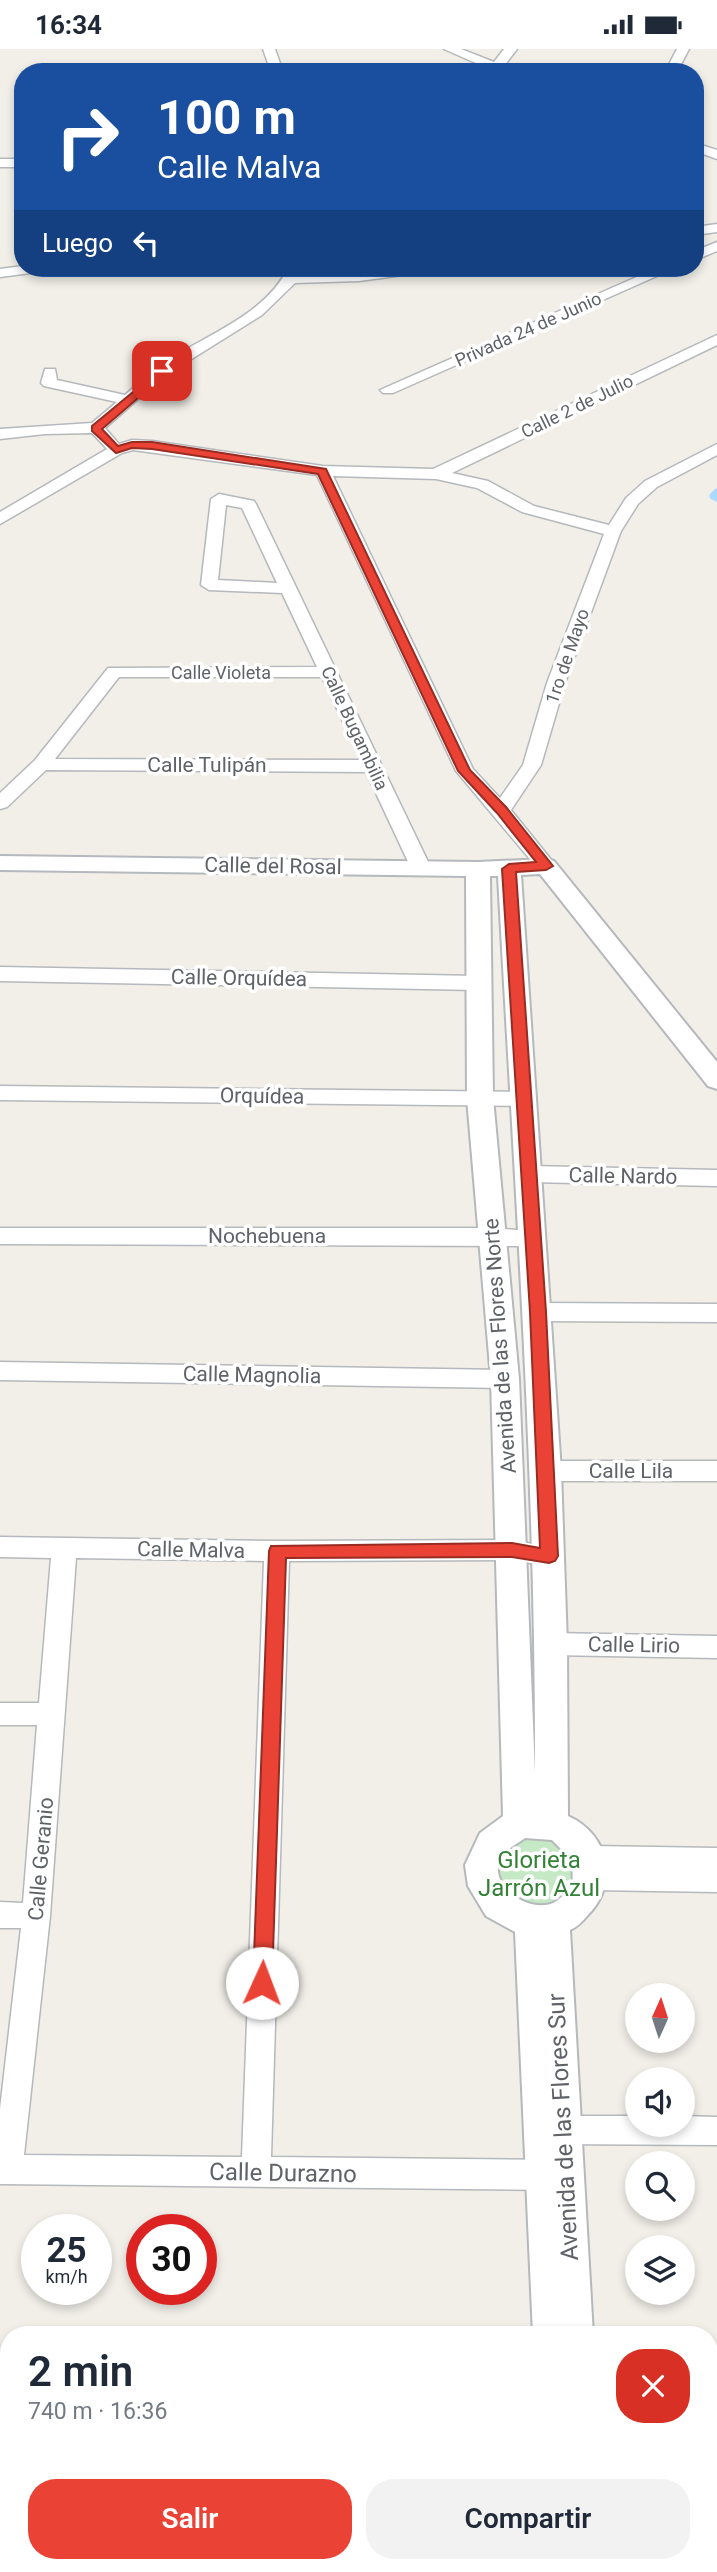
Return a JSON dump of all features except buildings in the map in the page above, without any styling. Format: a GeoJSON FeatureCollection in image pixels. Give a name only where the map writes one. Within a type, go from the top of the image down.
{"type":"FeatureCollection","features":[{"type":"Feature","properties":{"kind":"street"},"geometry":{"type":"LineString","coordinates":[[450,49],[486,63]]}},
{"type":"Feature","properties":{"kind":"street"},"geometry":{"type":"LineString","coordinates":[[0,434],[45,429],[96,428],[162,371],[246,320],[290,277]]}},
{"type":"Feature","properties":{"kind":"street","name":"Privada 24 de Junio"},"geometry":{"type":"LineString","coordinates":[[388,390],[647,277]]}},
{"type":"Feature","properties":{"kind":"street","name":"Calle 2 de Julio"},"geometry":{"type":"LineString","coordinates":[[436,474],[717,339]]}},
{"type":"Feature","properties":{"kind":"street"},"geometry":{"type":"LineString","coordinates":[[50,372],[49,383],[129,400]]}},
{"type":"Feature","properties":{"kind":"street"},"geometry":{"type":"LineString","coordinates":[[96,428],[116,450]]}},
{"type":"Feature","properties":{"kind":"street"},"geometry":{"type":"LineString","coordinates":[[0,519],[116,450],[132,445],[323,471],[436,474],[482,484],[528,509],[613,531]]}},
{"type":"Feature","properties":{"kind":"street","name":"1ro de Mayo"},"geometry":{"type":"LineString","coordinates":[[501,810],[532,765],[556,683],[613,531],[632,501],[652,484],[717,449]]}},
{"type":"Feature","properties":{"kind":"street"},"geometry":{"type":"LineString","coordinates":[[323,471],[465,771],[501,810],[717,1080]]}},
{"type":"Feature","properties":{"kind":"street","name":"Calle Bugambilia"},"geometry":{"type":"LineString","coordinates":[[288,588],[209,585],[219,499],[248,504],[373,766],[421,868]]}},
{"type":"Feature","properties":{"kind":"street"},"geometry":{"type":"LineString","coordinates":[[0,803],[41,764],[114,672]]}},
{"type":"Feature","properties":{"kind":"street","name":"Calle Violeta"},"geometry":{"type":"LineString","coordinates":[[114,672],[328,672]]}},
{"type":"Feature","properties":{"kind":"street","name":"Calle Tulipán"},"geometry":{"type":"LineString","coordinates":[[41,764],[373,766]]}},
{"type":"Feature","properties":{"kind":"street","name":"Calle del Rosal"},"geometry":{"type":"LineString","coordinates":[[0,863],[478,869],[546,866]]}},
{"type":"Feature","properties":{"kind":"street","name":"Avenida de las Flores Norte"},"geometry":{"type":"LineString","coordinates":[[478,869],[480,1098],[494,1236],[505,1379],[512,1550],[536,1824]]}},
{"type":"Feature","properties":{"kind":"street","name":"Avenida de las Flores Norte"},"geometry":{"type":"LineString","coordinates":[[509,869],[538,1312],[549,1556],[551,1643],[536,1824]]}},
{"type":"Feature","properties":{"kind":"street","name":"Calle Orquídea"},"geometry":{"type":"LineString","coordinates":[[0,974],[477,983]]}},
{"type":"Feature","properties":{"kind":"street","name":"Orquídea"},"geometry":{"type":"LineString","coordinates":[[0,1093],[524,1099]]}},
{"type":"Feature","properties":{"kind":"street","name":"Calle Nardo"},"geometry":{"type":"LineString","coordinates":[[529,1174],[717,1178]]}},
{"type":"Feature","properties":{"kind":"street","name":"Nochebuena"},"geometry":{"type":"LineString","coordinates":[[0,1236],[533,1238]]}},
{"type":"Feature","properties":{"kind":"street"},"geometry":{"type":"LineString","coordinates":[[538,1312],[717,1313]]}},
{"type":"Feature","properties":{"kind":"street","name":"Calle Magnolia"},"geometry":{"type":"LineString","coordinates":[[0,1371],[505,1379]]}},
{"type":"Feature","properties":{"kind":"street","name":"Calle Lila"},"geometry":{"type":"LineString","coordinates":[[546,1471],[717,1471]]}},
{"type":"Feature","properties":{"kind":"street","name":"Calle Malva"},"geometry":{"type":"LineString","coordinates":[[0,1546],[277,1551],[512,1550],[549,1556]]}},
{"type":"Feature","properties":{"kind":"street","name":"Calle Geranio"},"geometry":{"type":"LineString","coordinates":[[4,2169],[36,1916],[64,1548]]}},
{"type":"Feature","properties":{"kind":"street"},"geometry":{"type":"LineString","coordinates":[[256,2173],[277,1551]]}},
{"type":"Feature","properties":{"kind":"street","name":"Calle Lirio"},"geometry":{"type":"LineString","coordinates":[[551,1643],[717,1647]]}},
{"type":"Feature","properties":{"kind":"street"},"geometry":{"type":"LineString","coordinates":[[0,1714],[52,1714]]}},
{"type":"Feature","properties":{"kind":"street"},"geometry":{"type":"LineString","coordinates":[[592,1868],[580,1905],[567,1915],[542,1921],[515,1917],[499,1907],[488,1893],[482,1877],[482,1863],[488,1845],[500,1833],[536,1824],[567,1832],[592,1868],[717,1880]]}},
{"type":"Feature","properties":{"kind":"street"},"geometry":{"type":"LineString","coordinates":[[592,1868],[717,1860]]}},
{"type":"Feature","properties":{"kind":"street"},"geometry":{"type":"LineString","coordinates":[[0,1915],[36,1916]]}},
{"type":"Feature","properties":{"kind":"street","name":"Avenida de las Flores Sur"},"geometry":{"type":"LineString","coordinates":[[542,1921],[555,2175],[552,2326]]}},
{"type":"Feature","properties":{"kind":"street"},"geometry":{"type":"LineString","coordinates":[[553,2130],[717,2131]]}},
{"type":"Feature","properties":{"kind":"street","name":"Calle Durazno"},"geometry":{"type":"LineString","coordinates":[[4,2169],[555,2175]]}},
{"type":"Feature","properties":{"kind":"street","name":"Avenida de las Flores Sur"},"geometry":{"type":"LineString","coordinates":[[555,2175],[573,2326]]}},
{"type":"Feature","properties":{"kind":"green space","name":"Glorieta Jarrón Azul"},"geometry":{"type":"Polygon","coordinates":[[[533,1822],[592,1876],[533,1921],[482,1861],[533,1822]]]}},
{"type":"Feature","properties":{"kind":"waterway"},"geometry":{"type":"LineString","coordinates":[[717,492],[713,496],[717,498]]}},
{"type":"Feature","properties":{"kind":"route"},"geometry":{"type":"LineString","coordinates":[[162,371],[96,428],[116,450],[132,445],[152,446],[323,471],[465,771],[546,866],[509,869],[538,1312],[549,1556],[512,1550],[277,1551],[262,1983]]}}]}
